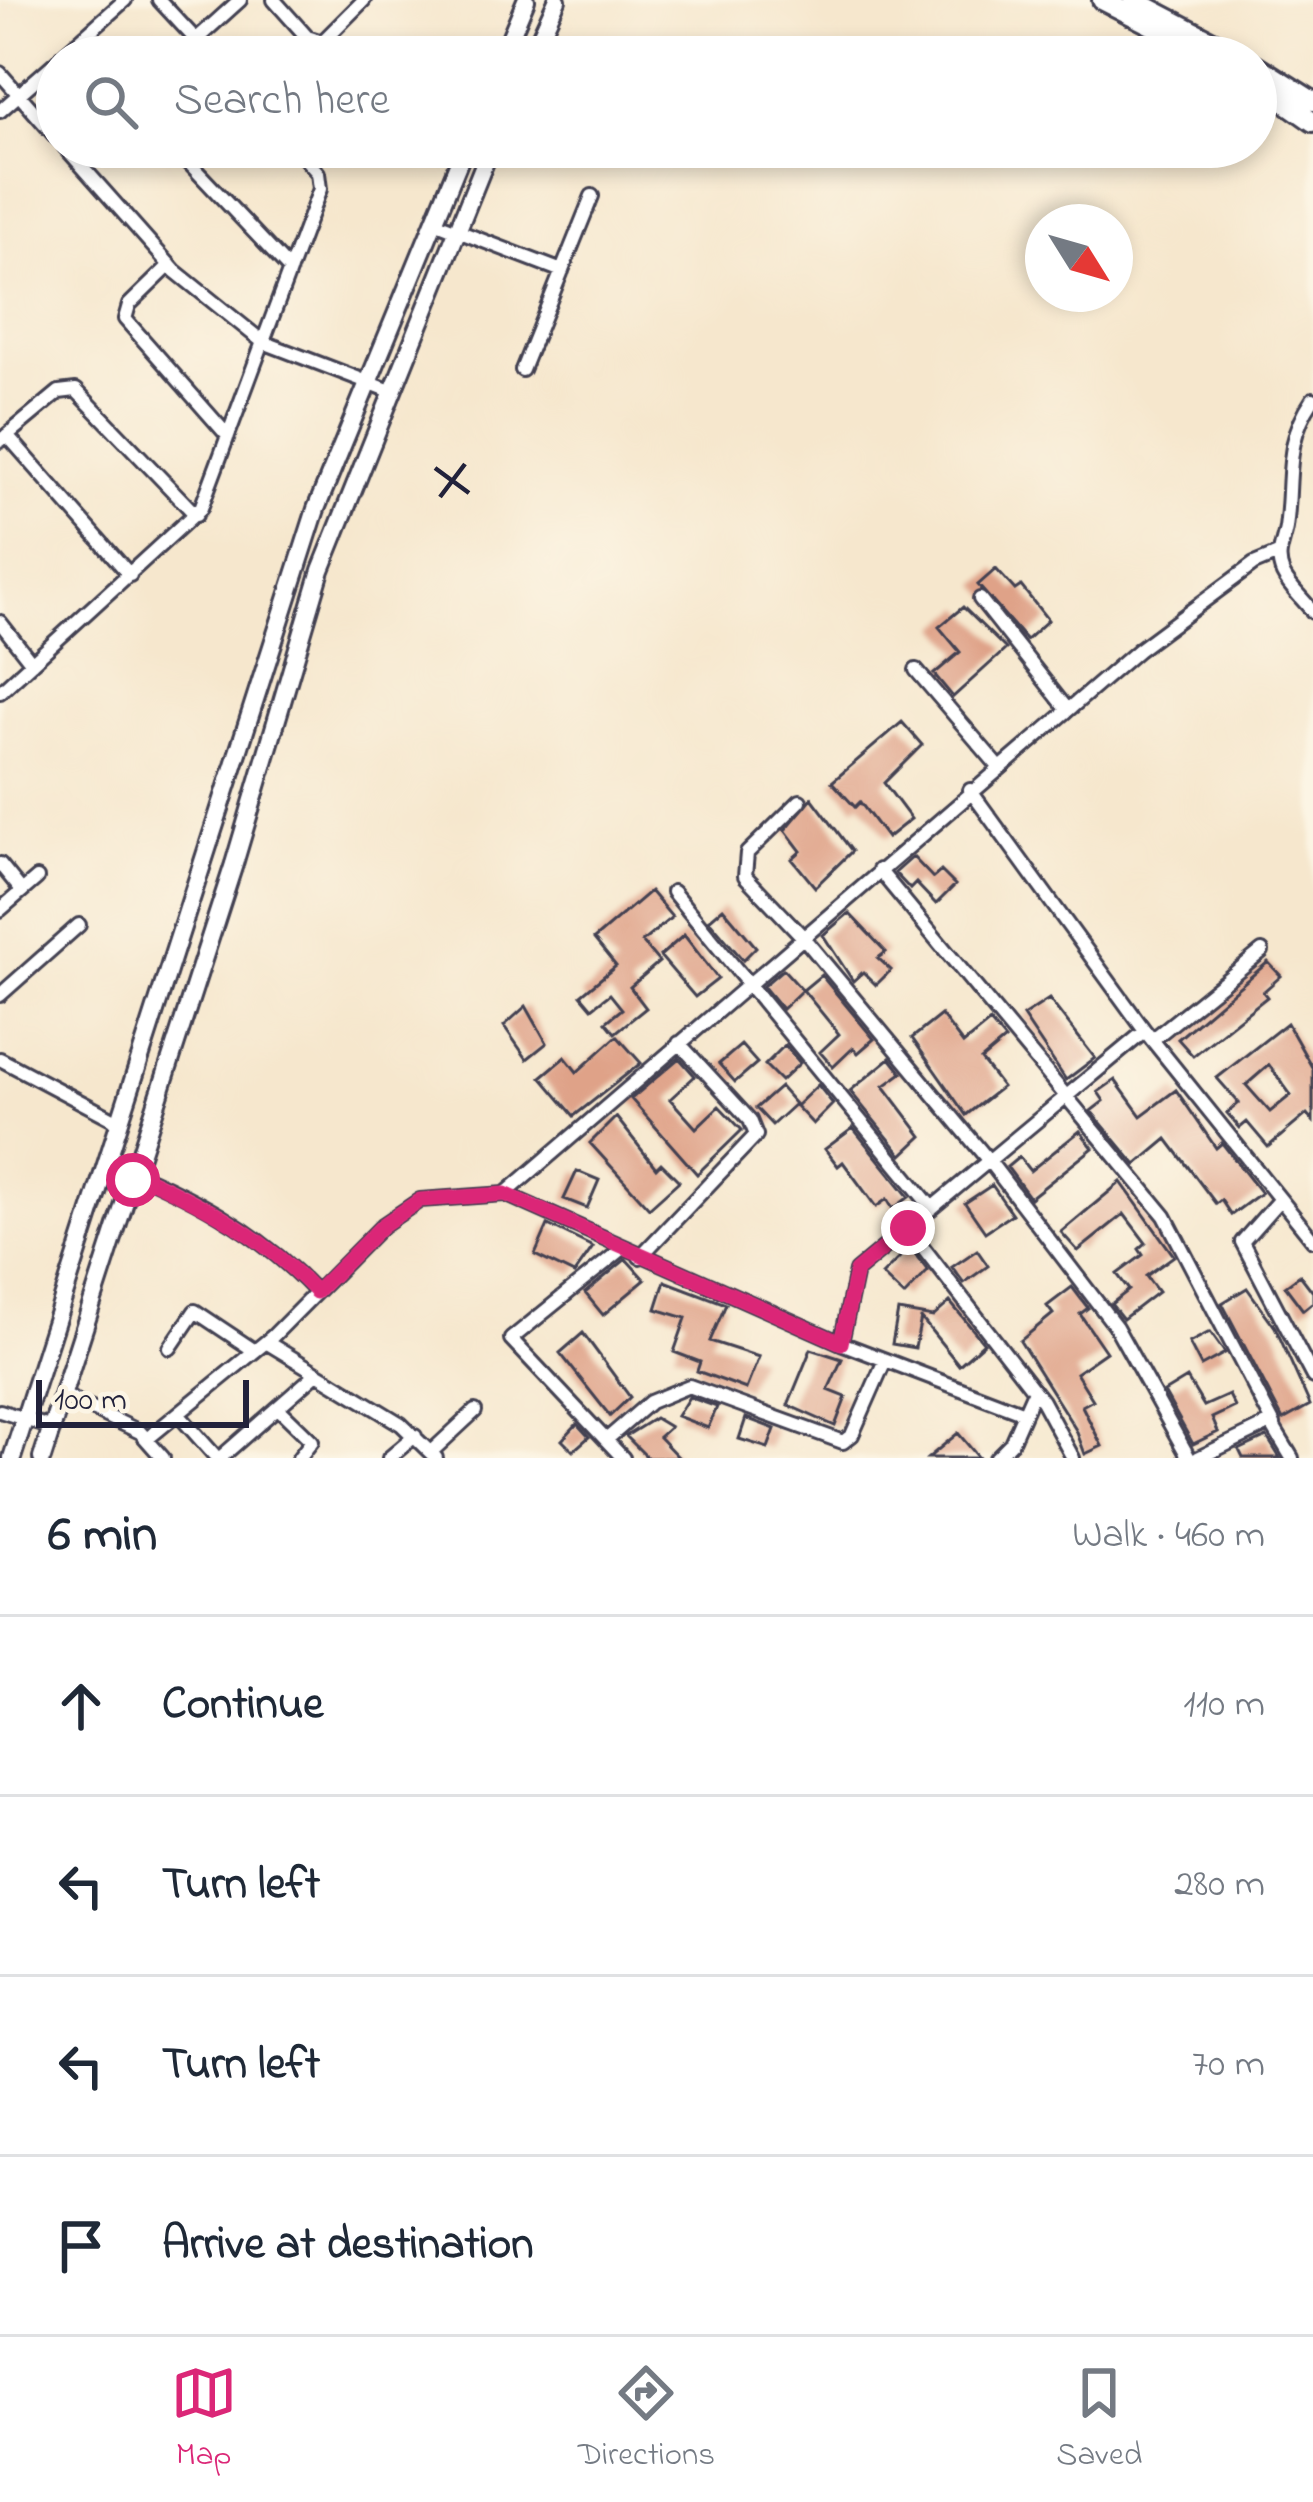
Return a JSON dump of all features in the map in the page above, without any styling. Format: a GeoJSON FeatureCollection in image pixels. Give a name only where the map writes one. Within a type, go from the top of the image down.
{"type":"FeatureCollection","features":[{"type":"Feature","properties":{"kind":"main road"},"geometry":{"type":"LineString","coordinates":[[1102,0],[1173,36]]}},
{"type":"Feature","properties":{"kind":"main road"},"geometry":{"type":"LineString","coordinates":[[1135,0],[1203,36]]}},
{"type":"Feature","properties":{"kind":"main road"},"geometry":{"type":"LineString","coordinates":[[1277,78],[1313,101]]}},
{"type":"Feature","properties":{"kind":"main road"},"geometry":{"type":"LineString","coordinates":[[1277,97],[1313,122]]}},
{"type":"Feature","properties":{"kind":"street"},"geometry":{"type":"LineString","coordinates":[[85,36],[125,0]]}},
{"type":"Feature","properties":{"kind":"street"},"geometry":{"type":"LineString","coordinates":[[159,0],[192,36]]}},
{"type":"Feature","properties":{"kind":"street"},"geometry":{"type":"LineString","coordinates":[[200,36],[240,0]]}},
{"type":"Feature","properties":{"kind":"street"},"geometry":{"type":"LineString","coordinates":[[274,0],[306,36]]}},
{"type":"Feature","properties":{"kind":"street"},"geometry":{"type":"LineString","coordinates":[[328,36],[364,0]]}},
{"type":"Feature","properties":{"kind":"street"},"geometry":{"type":"LineString","coordinates":[[511,36],[526,0]]}},
{"type":"Feature","properties":{"kind":"street"},"geometry":{"type":"LineString","coordinates":[[541,36],[555,1]]}},
{"type":"Feature","properties":{"kind":"street"},"geometry":{"type":"LineString","coordinates":[[0,73],[36,114]]}},
{"type":"Feature","properties":{"kind":"street"},"geometry":{"type":"LineString","coordinates":[[0,111],[36,79]]}},
{"type":"Feature","properties":{"kind":"street"},"geometry":{"type":"LineString","coordinates":[[87,168],[170,265],[263,342],[391,391]]}},
{"type":"Feature","properties":{"kind":"street"},"geometry":{"type":"LineString","coordinates":[[194,168],[290,270]]}},
{"type":"Feature","properties":{"kind":"street"},"geometry":{"type":"LineString","coordinates":[[0,692],[196,515],[320,189],[314,168]]}},
{"type":"Feature","properties":{"kind":"street"},"geometry":{"type":"LineString","coordinates":[[11,1458],[316,509],[456,168]]}},
{"type":"Feature","properties":{"kind":"street"},"geometry":{"type":"LineString","coordinates":[[42,1458],[321,570],[482,168]]}},
{"type":"Feature","properties":{"kind":"street"},"geometry":{"type":"LineString","coordinates":[[522,370],[592,196]]}},
{"type":"Feature","properties":{"kind":"street"},"geometry":{"type":"LineString","coordinates":[[434,222],[562,271]]}},
{"type":"Feature","properties":{"kind":"street"},"geometry":{"type":"LineString","coordinates":[[170,265],[129,305],[125,319],[228,436]]}},
{"type":"Feature","properties":{"kind":"street"},"geometry":{"type":"LineString","coordinates":[[130,575],[4,438],[59,392],[76,390],[196,515]]}},
{"type":"Feature","properties":{"kind":"street"},"geometry":{"type":"LineString","coordinates":[[1313,400],[1295,425],[1286,463],[1286,528],[1279,554],[1283,575],[1313,612]]}},
{"type":"Feature","properties":{"kind":"street"},"geometry":{"type":"LineString","coordinates":[[505,1194],[1138,650],[1254,564],[1279,554]]}},
{"type":"Feature","properties":{"kind":"street"},"geometry":{"type":"LineString","coordinates":[[980,599],[1067,709]]}},
{"type":"Feature","properties":{"kind":"street"},"geometry":{"type":"LineString","coordinates":[[0,622],[32,663]]}},
{"type":"Feature","properties":{"kind":"street"},"geometry":{"type":"LineString","coordinates":[[916,670],[998,767]]}},
{"type":"Feature","properties":{"kind":"street"},"geometry":{"type":"LineString","coordinates":[[264,672],[289,678]]}},
{"type":"Feature","properties":{"kind":"street"},"geometry":{"type":"LineString","coordinates":[[970,790],[1149,1035],[1313,1240]]}},
{"type":"Feature","properties":{"kind":"street"},"geometry":{"type":"LineString","coordinates":[[800,801],[747,853],[742,869],[988,1161],[1116,1328],[1189,1458]]}},
{"type":"Feature","properties":{"kind":"street"},"geometry":{"type":"LineString","coordinates":[[0,864],[22,891]]}},
{"type":"Feature","properties":{"kind":"street"},"geometry":{"type":"LineString","coordinates":[[879,870],[1165,1216],[1292,1458]]}},
{"type":"Feature","properties":{"kind":"street"},"geometry":{"type":"LineString","coordinates":[[0,910],[37,878]]}},
{"type":"Feature","properties":{"kind":"street"},"geometry":{"type":"LineString","coordinates":[[673,892],[745,986],[932,1208]]}},
{"type":"Feature","properties":{"kind":"street"},"geometry":{"type":"LineString","coordinates":[[0,994],[79,925]]}},
{"type":"Feature","properties":{"kind":"street"},"geometry":{"type":"LineString","coordinates":[[841,1343],[856,1271],[1065,1097],[1262,951]]}},
{"type":"Feature","properties":{"kind":"street"},"geometry":{"type":"LineString","coordinates":[[640,1257],[756,1136],[750,1120],[680,1042]]}},
{"type":"Feature","properties":{"kind":"street"},"geometry":{"type":"LineString","coordinates":[[0,1059],[119,1122]]}},
{"type":"Feature","properties":{"kind":"street"},"geometry":{"type":"LineString","coordinates":[[107,1161],[266,1242],[316,1292]]}},
{"type":"Feature","properties":{"kind":"street"},"geometry":{"type":"LineString","coordinates":[[147,1439],[260,1346],[379,1229],[426,1197],[505,1194],[841,1343],[1024,1413]]}},
{"type":"Feature","properties":{"kind":"street"},"geometry":{"type":"LineString","coordinates":[[1280,1199],[1242,1242],[1313,1377]]}},
{"type":"Feature","properties":{"kind":"street"},"geometry":{"type":"LineString","coordinates":[[908,1228],[1034,1391],[1073,1458]]}},
{"type":"Feature","properties":{"kind":"street"},"geometry":{"type":"LineString","coordinates":[[622,1249],[511,1339],[623,1458]]}},
{"type":"Feature","properties":{"kind":"street"},"geometry":{"type":"LineString","coordinates":[[170,1348],[195,1311],[317,1373],[415,1436],[434,1455],[475,1411]]}},
{"type":"Feature","properties":{"kind":"street"},"geometry":{"type":"LineString","coordinates":[[606,1440],[650,1402],[688,1386],[843,1442],[852,1435],[885,1360]]}},
{"type":"Feature","properties":{"kind":"street"},"geometry":{"type":"LineString","coordinates":[[178,1414],[219,1458],[317,1373]]}},
{"type":"Feature","properties":{"kind":"street"},"geometry":{"type":"LineString","coordinates":[[996,1458],[1011,1442],[1034,1391]]}},
{"type":"Feature","properties":{"kind":"street"},"geometry":{"type":"LineString","coordinates":[[63,1394],[147,1439],[163,1458]]}},
{"type":"Feature","properties":{"kind":"street"},"geometry":{"type":"LineString","coordinates":[[278,1408],[312,1442],[298,1458]]}},
{"type":"Feature","properties":{"kind":"street"},"geometry":{"type":"LineString","coordinates":[[0,1411],[52,1428]]}},
{"type":"Feature","properties":{"kind":"street"},"geometry":{"type":"LineString","coordinates":[[1198,1458],[1274,1424]]}},
{"type":"Feature","properties":{"kind":"street"},"geometry":{"type":"LineString","coordinates":[[389,1458],[415,1436]]}},
{"type":"Feature","properties":{"kind":"building"},"geometry":{"type":"Polygon","coordinates":[[[996,569],[1015,590],[1021,586],[1048,620],[1026,640],[978,585],[996,569]]]}},
{"type":"Feature","properties":{"kind":"building"},"geometry":{"type":"Polygon","coordinates":[[[963,607],[1006,649],[953,697],[934,674],[960,652],[939,627],[963,607]]]}},
{"type":"Feature","properties":{"kind":"building"},"geometry":{"type":"Polygon","coordinates":[[[902,722],[922,745],[884,783],[911,819],[887,838],[860,802],[855,807],[832,782],[902,722]]]}},
{"type":"Feature","properties":{"kind":"building"},"geometry":{"type":"Polygon","coordinates":[[[812,798],[852,851],[815,887],[792,859],[801,851],[785,830],[812,798]]]}},
{"type":"Feature","properties":{"kind":"building"},"geometry":{"type":"Polygon","coordinates":[[[913,857],[933,878],[941,871],[955,885],[936,904],[916,883],[910,889],[895,873],[913,857]]]}},
{"type":"Feature","properties":{"kind":"building"},"geometry":{"type":"Polygon","coordinates":[[[650,891],[672,917],[642,942],[659,962],[630,987],[646,1008],[615,1033],[606,1022],[622,1009],[610,994],[592,1008],[581,995],[616,966],[594,939],[650,891]]]}},
{"type":"Feature","properties":{"kind":"building"},"geometry":{"type":"Polygon","coordinates":[[[723,908],[756,947],[743,960],[709,920],[723,908]]]}},
{"type":"Feature","properties":{"kind":"building"},"geometry":{"type":"Polygon","coordinates":[[[849,913],[886,952],[878,958],[891,970],[876,985],[863,972],[853,981],[823,935],[849,913]]]}},
{"type":"Feature","properties":{"kind":"building"},"geometry":{"type":"Polygon","coordinates":[[[684,935],[718,979],[695,997],[660,956],[684,935]]]}},
{"type":"Feature","properties":{"kind":"building"},"geometry":{"type":"Polygon","coordinates":[[[1268,962],[1281,976],[1263,992],[1267,997],[1193,1056],[1178,1039],[1268,962]]]}},
{"type":"Feature","properties":{"kind":"building"},"geometry":{"type":"Polygon","coordinates":[[[783,969],[802,990],[782,1009],[763,986],[783,969]]]}},
{"type":"Feature","properties":{"kind":"building"},"geometry":{"type":"Polygon","coordinates":[[[821,975],[874,1039],[858,1053],[853,1048],[833,1067],[820,1052],[839,1034],[803,990],[821,975]]]}},
{"type":"Feature","properties":{"kind":"building"},"geometry":{"type":"Polygon","coordinates":[[[1049,999],[1095,1058],[1066,1080],[1023,1016],[1049,999]]]}},
{"type":"Feature","properties":{"kind":"building"},"geometry":{"type":"Polygon","coordinates":[[[526,1006],[547,1043],[527,1059],[504,1026],[526,1006]]]}},
{"type":"Feature","properties":{"kind":"building"},"geometry":{"type":"Polygon","coordinates":[[[941,1015],[963,1044],[990,1022],[1005,1040],[981,1060],[1002,1087],[966,1115],[912,1038],[941,1015]]]}},
{"type":"Feature","properties":{"kind":"building"},"geometry":{"type":"Polygon","coordinates":[[[1287,1023],[1313,1069],[1313,1121],[1307,1114],[1268,1147],[1247,1122],[1240,1128],[1227,1113],[1239,1103],[1217,1078],[1287,1023]],[[1269,1065],[1246,1085],[1270,1112],[1291,1095],[1269,1065]]]}},
{"type":"Feature","properties":{"kind":"building"},"geometry":{"type":"Polygon","coordinates":[[[617,1036],[641,1063],[574,1116],[541,1077],[565,1057],[577,1072],[617,1036]]]}},
{"type":"Feature","properties":{"kind":"building"},"geometry":{"type":"Polygon","coordinates":[[[741,1045],[757,1063],[735,1082],[719,1064],[741,1045]]]}},
{"type":"Feature","properties":{"kind":"building"},"geometry":{"type":"Polygon","coordinates":[[[785,1045],[800,1063],[781,1081],[765,1065],[785,1045]]]}},
{"type":"Feature","properties":{"kind":"building"},"geometry":{"type":"Polygon","coordinates":[[[679,1058],[695,1076],[670,1099],[696,1128],[719,1106],[742,1130],[697,1174],[631,1099],[679,1058]]]}},
{"type":"Feature","properties":{"kind":"building"},"geometry":{"type":"Polygon","coordinates":[[[890,1058],[902,1073],[884,1086],[922,1136],[902,1155],[850,1091],[890,1058]]]}},
{"type":"Feature","properties":{"kind":"building"},"geometry":{"type":"Polygon","coordinates":[[[1115,1080],[1141,1116],[1176,1090],[1216,1148],[1222,1143],[1261,1193],[1231,1215],[1221,1200],[1216,1204],[1167,1139],[1136,1165],[1091,1111],[1104,1101],[1098,1092],[1115,1080]]]}},
{"type":"Feature","properties":{"kind":"building"},"geometry":{"type":"Polygon","coordinates":[[[818,1085],[833,1104],[813,1124],[796,1106],[818,1085]]]}},
{"type":"Feature","properties":{"kind":"building"},"geometry":{"type":"Polygon","coordinates":[[[780,1087],[795,1104],[772,1125],[756,1108],[780,1087]]]}},
{"type":"Feature","properties":{"kind":"building"},"geometry":{"type":"Polygon","coordinates":[[[616,1117],[656,1168],[661,1163],[679,1181],[649,1208],[590,1143],[616,1117]]]}},
{"type":"Feature","properties":{"kind":"building"},"geometry":{"type":"Polygon","coordinates":[[[853,1128],[909,1197],[893,1209],[887,1199],[876,1207],[843,1162],[838,1166],[825,1149],[853,1128]]]}},
{"type":"Feature","properties":{"kind":"building"},"geometry":{"type":"Polygon","coordinates":[[[1080,1131],[1093,1148],[1030,1198],[1007,1167],[1019,1157],[1030,1171],[1080,1131]]]}},
{"type":"Feature","properties":{"kind":"building"},"geometry":{"type":"Polygon","coordinates":[[[577,1171],[599,1180],[587,1208],[564,1199],[577,1171]]]}},
{"type":"Feature","properties":{"kind":"building"},"geometry":{"type":"Polygon","coordinates":[[[1121,1182],[1174,1256],[1146,1276],[1158,1292],[1123,1319],[1111,1304],[1129,1290],[1117,1274],[1143,1255],[1139,1249],[1146,1243],[1124,1214],[1078,1251],[1061,1232],[1121,1182]]]}},
{"type":"Feature","properties":{"kind":"building"},"geometry":{"type":"Polygon","coordinates":[[[992,1185],[1012,1214],[985,1232],[965,1203],[992,1185]]]}},
{"type":"Feature","properties":{"kind":"building"},"geometry":{"type":"Polygon","coordinates":[[[548,1225],[593,1247],[574,1274],[535,1255],[548,1225]]]}},
{"type":"Feature","properties":{"kind":"building"},"geometry":{"type":"Polygon","coordinates":[[[910,1247],[928,1271],[904,1296],[882,1275],[910,1247]]]}},
{"type":"Feature","properties":{"kind":"building"},"geometry":{"type":"Polygon","coordinates":[[[977,1250],[988,1266],[964,1283],[952,1267],[977,1250]]]}},
{"type":"Feature","properties":{"kind":"building"},"geometry":{"type":"Polygon","coordinates":[[[626,1259],[645,1280],[603,1315],[585,1293],[626,1259]]]}},
{"type":"Feature","properties":{"kind":"building"},"geometry":{"type":"Polygon","coordinates":[[[1300,1275],[1313,1292],[1313,1302],[1303,1310],[1285,1286],[1300,1275]]]}},
{"type":"Feature","properties":{"kind":"building"},"geometry":{"type":"Polygon","coordinates":[[[665,1281],[726,1304],[710,1341],[759,1357],[746,1389],[697,1371],[700,1362],[674,1352],[686,1318],[656,1309],[665,1281]]]}},
{"type":"Feature","properties":{"kind":"building"},"geometry":{"type":"Polygon","coordinates":[[[1072,1287],[1088,1308],[1080,1314],[1106,1352],[1076,1373],[1093,1400],[1082,1406],[1102,1446],[1085,1454],[1076,1430],[1020,1341],[1053,1314],[1047,1306],[1072,1287]]]}},
{"type":"Feature","properties":{"kind":"building"},"geometry":{"type":"Polygon","coordinates":[[[1247,1288],[1275,1327],[1310,1405],[1283,1420],[1222,1303],[1247,1288]]]}},
{"type":"Feature","properties":{"kind":"building"},"geometry":{"type":"Polygon","coordinates":[[[950,1302],[984,1343],[959,1365],[921,1318],[915,1348],[892,1344],[898,1311],[933,1317],[950,1302]]]}},
{"type":"Feature","properties":{"kind":"building"},"geometry":{"type":"Polygon","coordinates":[[[1210,1332],[1225,1353],[1201,1366],[1189,1343],[1210,1332]]]}},
{"type":"Feature","properties":{"kind":"building"},"geometry":{"type":"Polygon","coordinates":[[[583,1333],[630,1397],[610,1416],[560,1353],[583,1333]]]}},
{"type":"Feature","properties":{"kind":"building"},"geometry":{"type":"Polygon","coordinates":[[[811,1349],[842,1359],[828,1390],[846,1397],[835,1426],[788,1405],[811,1349]]]}},
{"type":"Feature","properties":{"kind":"building"},"geometry":{"type":"Polygon","coordinates":[[[1187,1378],[1204,1406],[1229,1395],[1235,1407],[1212,1418],[1218,1432],[1193,1444],[1164,1392],[1187,1378]]]}},
{"type":"Feature","properties":{"kind":"building"},"geometry":{"type":"Polygon","coordinates":[[[689,1397],[717,1407],[708,1428],[677,1416],[689,1397]]]}},
{"type":"Feature","properties":{"kind":"building"},"geometry":{"type":"Polygon","coordinates":[[[655,1418],[670,1427],[659,1437],[679,1458],[648,1458],[626,1436],[655,1418]]]}},
{"type":"Feature","properties":{"kind":"building"},"geometry":{"type":"Polygon","coordinates":[[[746,1418],[775,1429],[768,1448],[739,1439],[746,1418]]]}},
{"type":"Feature","properties":{"kind":"building"},"geometry":{"type":"Polygon","coordinates":[[[577,1424],[589,1437],[573,1451],[562,1440],[577,1424]]]}},
{"type":"Feature","properties":{"kind":"building"},"geometry":{"type":"Polygon","coordinates":[[[958,1433],[979,1458],[928,1458],[958,1433]]]}},
{"type":"Feature","properties":{"kind":"building"},"geometry":{"type":"Polygon","coordinates":[[[1267,1437],[1280,1458],[1243,1458],[1239,1450],[1267,1437]]]}},
{"type":"Feature","properties":{"kind":"route"},"geometry":{"type":"LineString","coordinates":[[133,1180],[135,1173],[187,1197],[266,1242],[316,1292],[383,1225],[420,1200],[505,1194],[841,1343],[856,1271],[908,1228]]}}]}
